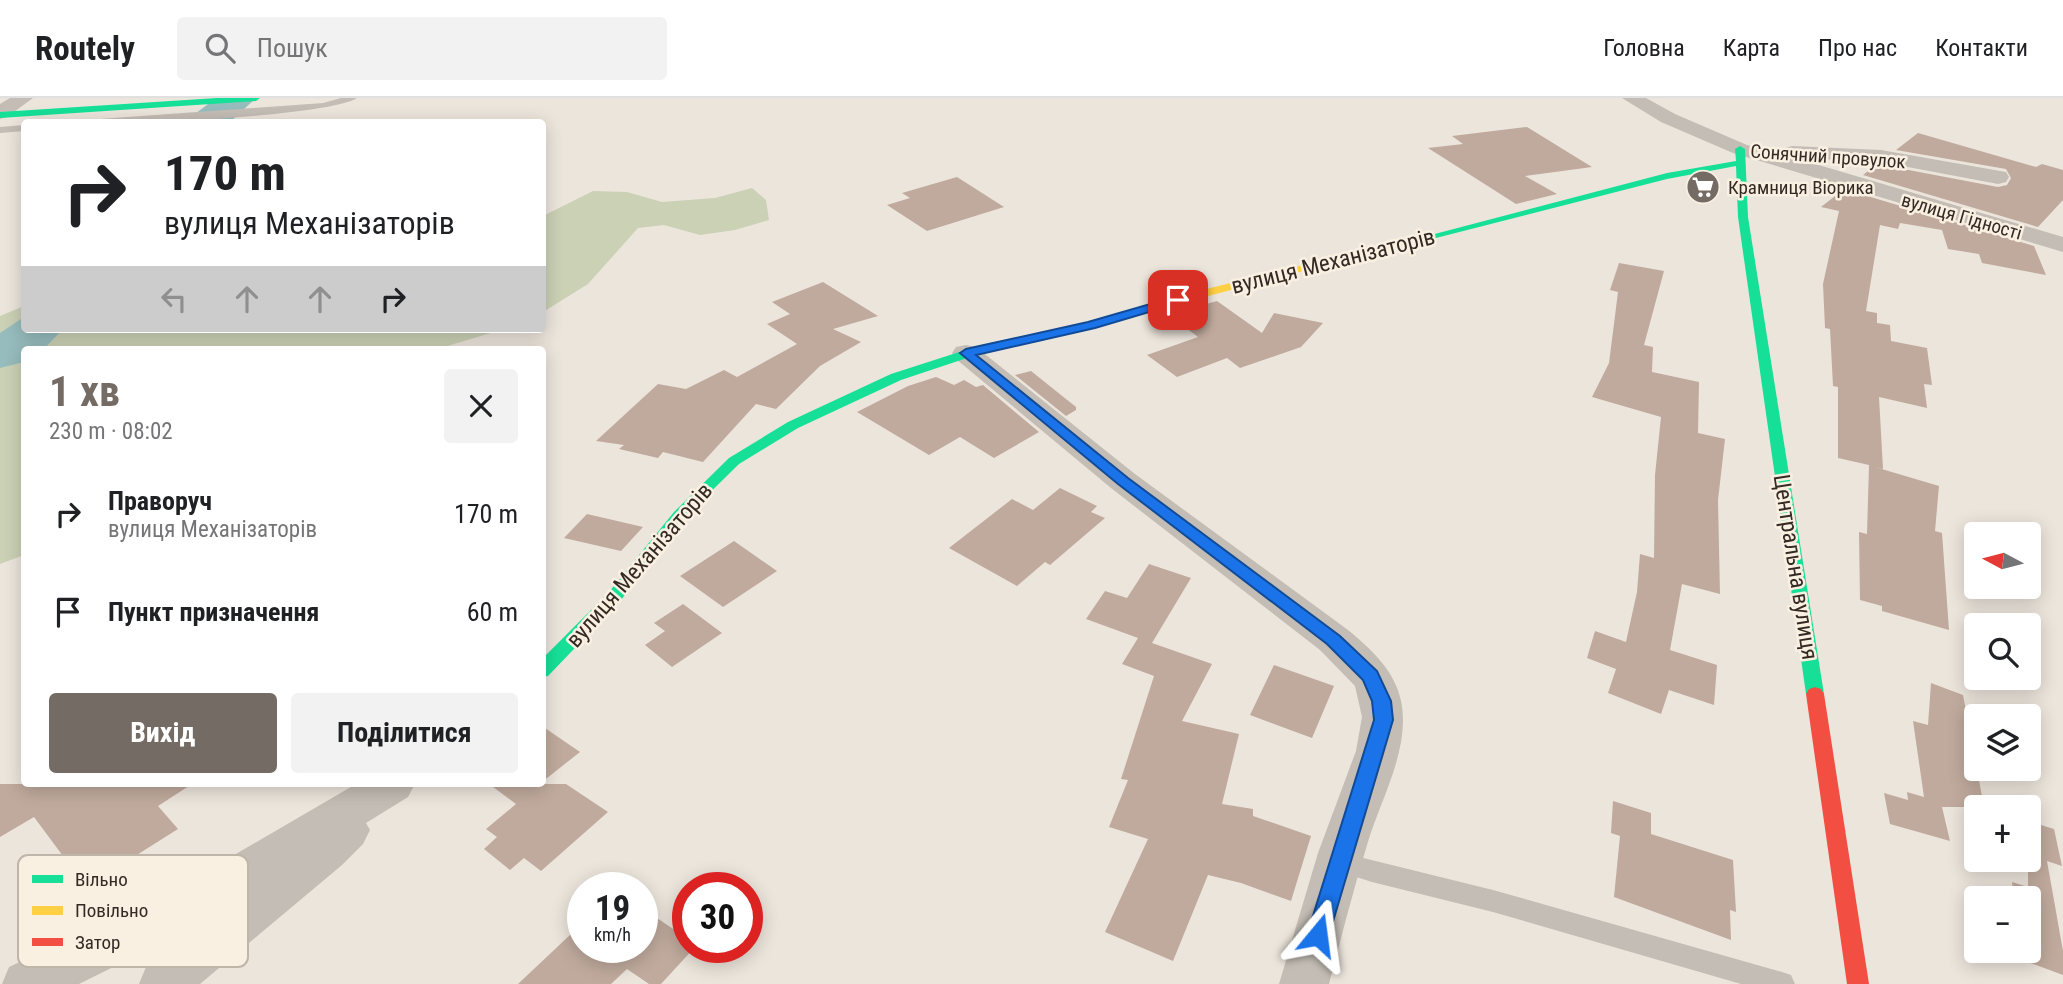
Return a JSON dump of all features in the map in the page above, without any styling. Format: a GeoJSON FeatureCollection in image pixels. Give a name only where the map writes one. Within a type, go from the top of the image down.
{"type":"FeatureCollection","features":[{"type":"Feature","properties":{"kind":"street"},"geometry":{"type":"LineString","coordinates":[[0,114],[23,98]]}},
{"type":"Feature","properties":{"kind":"street"},"geometry":{"type":"LineString","coordinates":[[0,114],[256,98]]}},
{"type":"Feature","properties":{"kind":"street"},"geometry":{"type":"LineString","coordinates":[[1632,98],[1739,156]]}},
{"type":"Feature","properties":{"kind":"street","name":"Сонячний провулок"},"geometry":{"type":"LineString","coordinates":[[1739,156],[1881,156],[1998,177]]}},
{"type":"Feature","properties":{"kind":"street","name":"вулиця Гідності"},"geometry":{"type":"LineString","coordinates":[[1739,156],[2063,245]]}},
{"type":"Feature","properties":{"kind":"street","name":"вулиця Механізаторів"},"geometry":{"type":"LineString","coordinates":[[546,667],[615,596],[679,515],[734,461],[774,435],[896,377],[966,353],[1091,325],[1178,300],[1739,156]]}},
{"type":"Feature","properties":{"kind":"street","name":"Центральна вулиця"},"geometry":{"type":"LineString","coordinates":[[1739,156],[1743,217],[1858,984]]}},
{"type":"Feature","properties":{"kind":"street"},"geometry":{"type":"LineString","coordinates":[[966,353],[1123,481],[1334,640],[1371,676],[1381,701],[1383,720],[1304,984]]}},
{"type":"Feature","properties":{"kind":"street"},"geometry":{"type":"LineString","coordinates":[[248,871],[382,792]]}},
{"type":"Feature","properties":{"kind":"street"},"geometry":{"type":"LineString","coordinates":[[248,914],[339,838],[382,792]]}},
{"type":"Feature","properties":{"kind":"street"},"geometry":{"type":"LineString","coordinates":[[36,982],[66,967]]}},
{"type":"Feature","properties":{"kind":"street"},"geometry":{"type":"LineString","coordinates":[[164,984],[183,967]]}},
{"type":"Feature","properties":{"kind":"lane"},"geometry":{"type":"LineString","coordinates":[[138,119],[324,106],[352,98]]}},
{"type":"Feature","properties":{"kind":"lane"},"geometry":{"type":"LineString","coordinates":[[315,119],[324,106]]}},
{"type":"Feature","properties":{"kind":"lane"},"geometry":{"type":"LineString","coordinates":[[0,130],[21,128]]}},
{"type":"Feature","properties":{"kind":"lane"},"geometry":{"type":"LineString","coordinates":[[1339,862],[1372,873],[1493,901],[1782,984]]}},
{"type":"Feature","properties":{"kind":"green space"},"geometry":{"type":"Polygon","coordinates":[[[752,188],[766,200],[769,220],[735,230],[700,235],[664,225],[638,228],[588,284],[546,310],[546,214],[593,191],[627,192],[662,202],[715,198],[752,188]]]}},
{"type":"Feature","properties":{"kind":"green space"},"geometry":{"type":"Polygon","coordinates":[[[21,307],[21,333],[491,333],[447,346],[21,346],[21,556],[0,564],[0,316],[21,307]]]}},
{"type":"Feature","properties":{"kind":"building"},"geometry":{"type":"Polygon","coordinates":[[[1527,127],[1592,167],[1525,176],[1557,194],[1516,204],[1428,148],[1463,144],[1452,136],[1527,127]]]}},
{"type":"Feature","properties":{"kind":"building"},"geometry":{"type":"Polygon","coordinates":[[[1918,133],[2036,167],[2042,164],[2063,170],[2063,200],[2038,227],[1863,175],[1877,164],[1998,187],[2007,185],[2011,178],[2006,169],[1896,150],[1918,133]]]}},
{"type":"Feature","properties":{"kind":"building"},"geometry":{"type":"Polygon","coordinates":[[[957,177],[1004,207],[927,231],[887,205],[910,198],[902,193],[957,177]]]}},
{"type":"Feature","properties":{"kind":"building"},"geometry":{"type":"Polygon","coordinates":[[[1844,189],[2034,246],[2046,275],[1982,263],[1979,254],[1948,249],[1942,230],[1900,223],[1898,229],[1880,225],[1866,311],[1877,313],[1877,323],[1890,325],[1891,341],[1927,348],[1932,385],[1924,384],[1927,408],[1879,397],[1883,469],[1875,467],[1939,486],[1935,531],[1942,533],[1949,630],[1882,611],[1882,606],[1860,600],[1859,532],[1867,534],[1869,465],[1838,458],[1838,387],[1833,386],[1830,329],[1825,328],[1823,284],[1839,211],[1821,207],[1844,189]]]}},
{"type":"Feature","properties":{"kind":"building"},"geometry":{"type":"Polygon","coordinates":[[[1619,263],[1664,271],[1644,345],[1653,347],[1652,372],[1699,382],[1698,433],[1725,439],[1718,500],[1720,594],[1682,584],[1670,650],[1717,665],[1714,705],[1669,690],[1661,714],[1608,693],[1616,669],[1587,658],[1595,631],[1626,642],[1637,592],[1640,554],[1654,558],[1655,475],[1661,417],[1592,397],[1609,363],[1618,292],[1610,290],[1619,263]]]}},
{"type":"Feature","properties":{"kind":"building"},"geometry":{"type":"Polygon","coordinates":[[[823,282],[878,316],[833,329],[861,342],[820,366],[776,409],[756,404],[703,462],[663,452],[658,458],[619,449],[624,445],[596,441],[658,384],[686,389],[724,370],[737,377],[797,344],[767,324],[790,314],[772,302],[823,282]]]}},
{"type":"Feature","properties":{"kind":"building"},"geometry":{"type":"Polygon","coordinates":[[[1217,301],[1262,333],[1274,313],[1323,323],[1301,347],[1240,368],[1227,358],[1177,377],[1147,355],[1198,337],[1185,327],[1191,325],[1174,313],[1217,301]]]}},
{"type":"Feature","properties":{"kind":"building"},"geometry":{"type":"Polygon","coordinates":[[[1031,371],[1076,407],[1076,410],[1066,416],[1015,375],[1031,371]]]}},
{"type":"Feature","properties":{"kind":"building"},"geometry":{"type":"Polygon","coordinates":[[[936,377],[954,385],[964,380],[976,387],[983,385],[1039,432],[994,458],[960,437],[929,455],[857,412],[908,386],[936,377]]]}},
{"type":"Feature","properties":{"kind":"building"},"geometry":{"type":"Polygon","coordinates":[[[1060,488],[1097,506],[1091,512],[1105,518],[1050,565],[1045,562],[1017,586],[949,548],[1012,499],[1033,510],[1060,488]]]}},
{"type":"Feature","properties":{"kind":"building"},"geometry":{"type":"Polygon","coordinates":[[[587,514],[643,527],[621,551],[564,538],[587,514]]]}},
{"type":"Feature","properties":{"kind":"building"},"geometry":{"type":"Polygon","coordinates":[[[734,541],[777,571],[723,607],[680,576],[734,541]]]}},
{"type":"Feature","properties":{"kind":"building"},"geometry":{"type":"Polygon","coordinates":[[[1149,564],[1191,578],[1152,643],[1212,664],[1182,721],[1239,734],[1222,804],[1253,809],[1253,816],[1311,836],[1291,901],[1241,883],[1208,875],[1173,961],[1105,932],[1148,839],[1109,827],[1128,780],[1121,779],[1154,676],[1122,664],[1138,638],[1086,619],[1105,591],[1127,598],[1149,564]]]}},
{"type":"Feature","properties":{"kind":"building"},"geometry":{"type":"Polygon","coordinates":[[[683,604],[722,633],[672,667],[645,645],[665,631],[654,623],[683,604]]]}},
{"type":"Feature","properties":{"kind":"building"},"geometry":{"type":"Polygon","coordinates":[[[1274,665],[1334,686],[1312,738],[1250,715],[1274,665]]]}},
{"type":"Feature","properties":{"kind":"building"},"geometry":{"type":"Polygon","coordinates":[[[1931,683],[1963,695],[1964,781],[1979,781],[1982,795],[1964,795],[1964,807],[1942,807],[1950,841],[1890,824],[1884,793],[1908,800],[1907,792],[1924,797],[1913,721],[1928,725],[1931,683]]]}},
{"type":"Feature","properties":{"kind":"building"},"geometry":{"type":"Polygon","coordinates":[[[546,729],[580,752],[546,779],[546,729]]]}},
{"type":"Feature","properties":{"kind":"building"},"geometry":{"type":"Polygon","coordinates":[[[0,784],[21,784],[21,787],[187,787],[158,806],[178,829],[137,855],[62,855],[34,817],[0,837],[0,784]]]}},
{"type":"Feature","properties":{"kind":"building"},"geometry":{"type":"Polygon","coordinates":[[[546,784],[566,784],[608,812],[541,871],[524,858],[510,870],[484,849],[497,837],[486,829],[516,804],[493,787],[546,787],[546,784]]]}},
{"type":"Feature","properties":{"kind":"building"},"geometry":{"type":"Polygon","coordinates":[[[1613,801],[1651,813],[1651,834],[1733,860],[1736,912],[1730,910],[1731,940],[1614,897],[1620,836],[1611,833],[1613,801]]]}},
{"type":"Feature","properties":{"kind":"building"},"geometry":{"type":"Polygon","coordinates":[[[2041,825],[2054,829],[2062,866],[2047,861],[2063,951],[2063,975],[2030,963],[2041,963],[2041,886],[2028,886],[2028,872],[2041,872],[2041,825]]]}},
{"type":"Feature","properties":{"kind":"building"},"geometry":{"type":"Polygon","coordinates":[[[658,919],[672,928],[672,963],[680,963],[661,984],[649,984],[627,969],[611,984],[518,984],[567,938],[567,963],[658,963],[658,919]]]}},
{"type":"Feature","properties":{"kind":"waterway"},"geometry":{"type":"LineString","coordinates":[[212,119],[238,98]]}},
{"type":"Feature","properties":{"kind":"waterway"},"geometry":{"type":"LineString","coordinates":[[0,352],[11,350],[33,333]]}},
{"type":"Feature","properties":{"kind":"traffic: fast"},"geometry":{"type":"LineString","coordinates":[[0,115],[256,98]]}},
{"type":"Feature","properties":{"kind":"traffic: fast"},"geometry":{"type":"LineString","coordinates":[[1740,149],[1743,217],[1815,694]]}},
{"type":"Feature","properties":{"kind":"traffic: fast"},"geometry":{"type":"LineString","coordinates":[[1432,236],[1667,176],[1739,163]]}},
{"type":"Feature","properties":{"kind":"traffic: fast"},"geometry":{"type":"LineString","coordinates":[[546,667],[615,596],[679,515],[734,461],[793,425],[896,377],[985,348],[1091,325],[1166,303]]}},
{"type":"Feature","properties":{"kind":"traffic: slow"},"geometry":{"type":"LineString","coordinates":[[1166,303],[1432,236]]}},
{"type":"Feature","properties":{"kind":"traffic: jam"},"geometry":{"type":"LineString","coordinates":[[1815,694],[1858,984]]}},
{"type":"Feature","properties":{"kind":"place","name":"Крамниця Віорика"},"geometry":{"type":"Point","coordinates":[1703,187]}},
{"type":"Feature","properties":{"kind":"route"},"geometry":{"type":"LineString","coordinates":[[1178,300],[1091,325],[966,353],[1123,481],[1334,640],[1371,676],[1381,701],[1383,720],[1378,744],[1346,837],[1318,935]]}}]}
